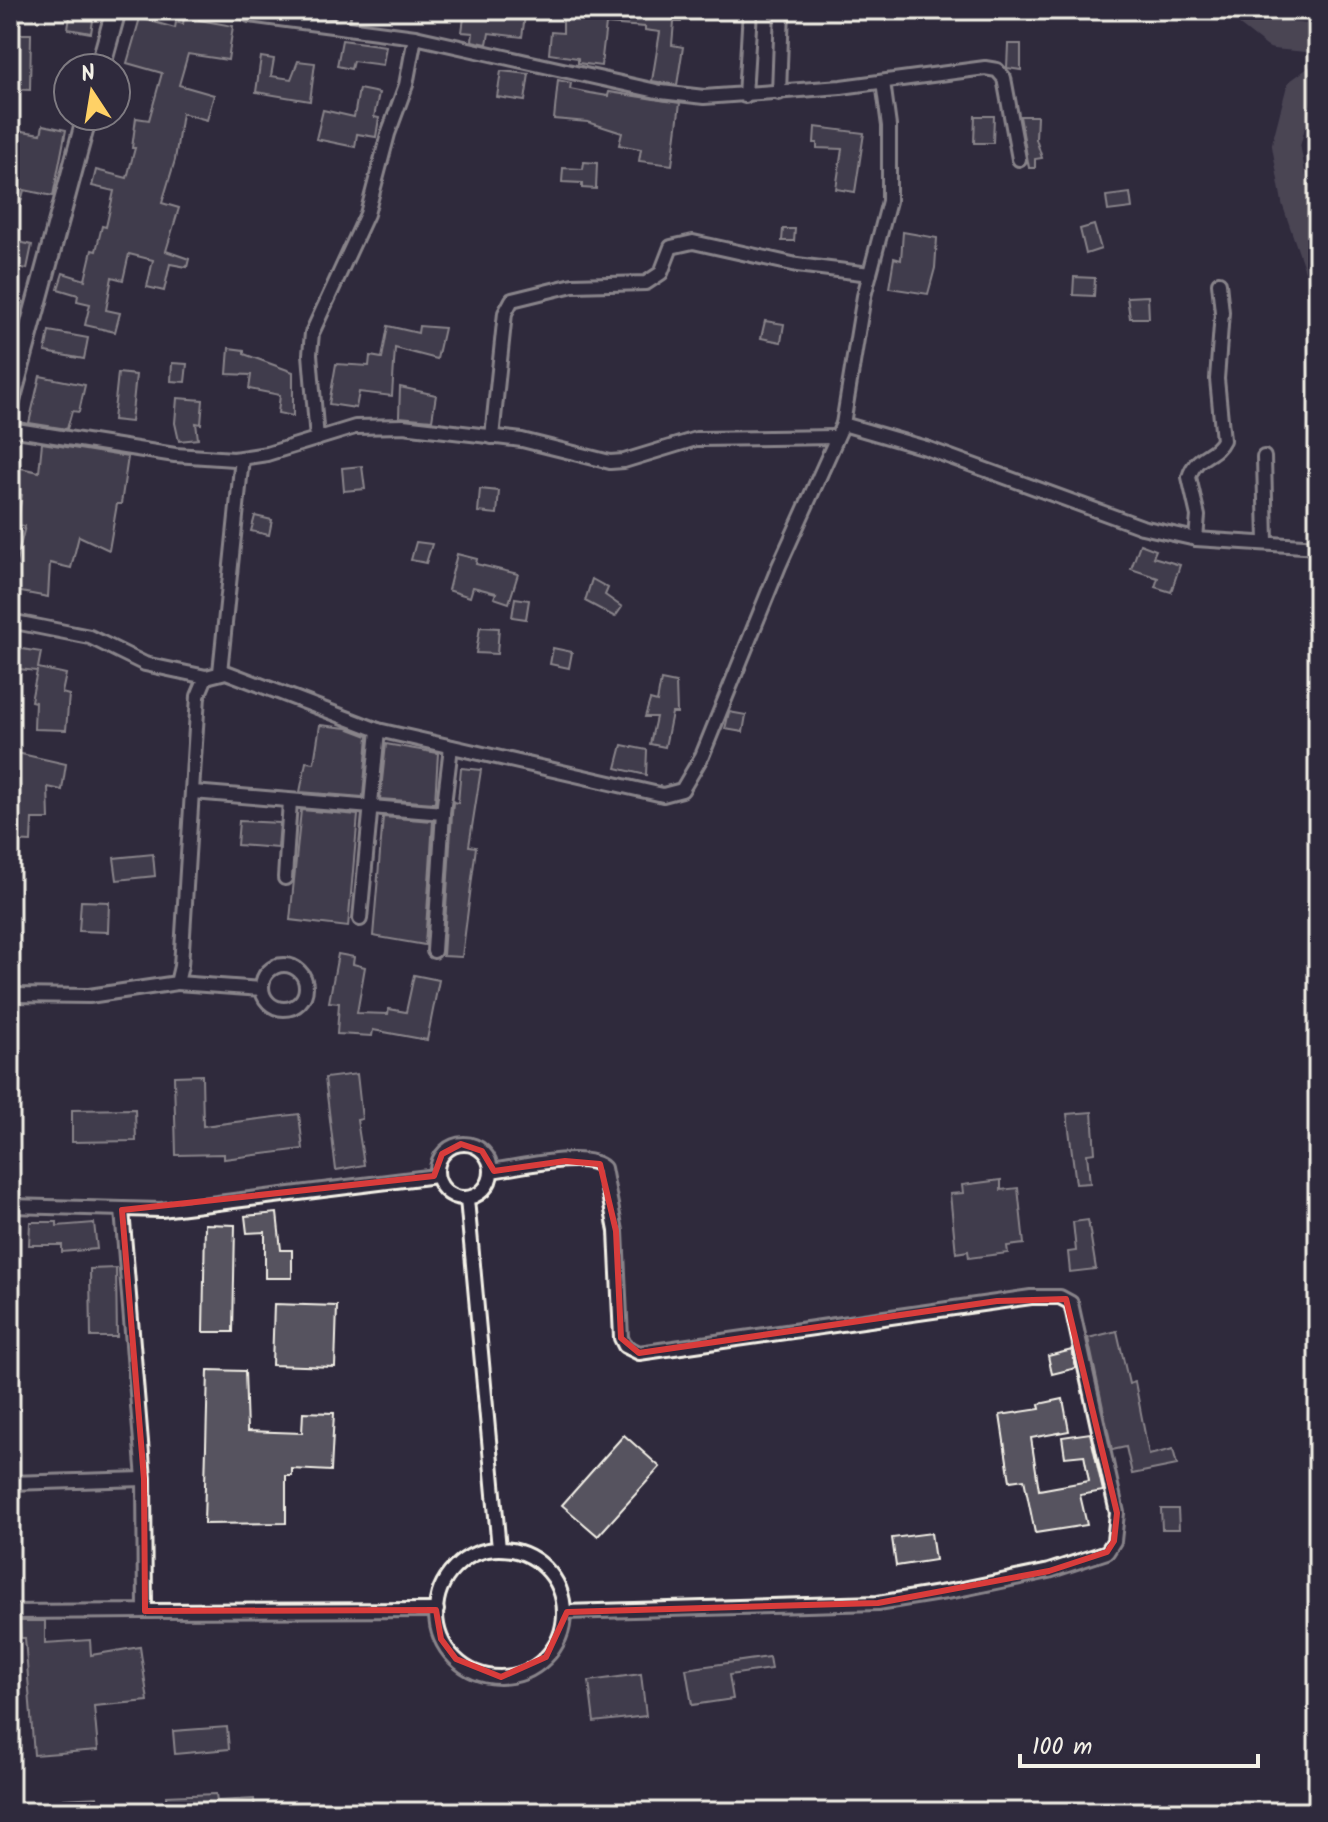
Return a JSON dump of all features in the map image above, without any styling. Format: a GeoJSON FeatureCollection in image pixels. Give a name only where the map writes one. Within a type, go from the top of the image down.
{"type":"FeatureCollection","features":[{"type":"Feature","properties":{"kind":"main road"},"geometry":{"type":"LineString","coordinates":[[104,52],[116,10]]}},
{"type":"Feature","properties":{"kind":"main road"},"geometry":{"type":"LineString","coordinates":[[10,401],[83,132]]}},
{"type":"Feature","properties":{"kind":"street"},"geometry":{"type":"LineString","coordinates":[[242,10],[249,15],[415,37],[661,92],[704,97],[779,93],[985,68],[997,70],[1004,78],[1019,159]]}},
{"type":"Feature","properties":{"kind":"street"},"geometry":{"type":"LineString","coordinates":[[341,27],[344,10]]}},
{"type":"Feature","properties":{"kind":"street"},"geometry":{"type":"LineString","coordinates":[[745,96],[745,37],[750,10]]}},
{"type":"Feature","properties":{"kind":"street"},"geometry":{"type":"LineString","coordinates":[[779,93],[782,10]]}},
{"type":"Feature","properties":{"kind":"street"},"geometry":{"type":"LineString","coordinates":[[317,439],[310,354],[312,333],[367,214],[388,134],[406,85],[415,37]]}},
{"type":"Feature","properties":{"kind":"street"},"geometry":{"type":"LineString","coordinates":[[10,621],[80,634],[145,664],[206,677],[220,672],[378,730],[663,795],[682,790],[702,756],[779,566],[843,424],[870,274],[889,201],[891,170],[883,82]]}},
{"type":"Feature","properties":{"kind":"street"},"geometry":{"type":"LineString","coordinates":[[492,437],[505,313],[512,300],[573,285],[646,283],[661,273],[671,247],[693,242],[797,265],[870,274]]}},
{"type":"Feature","properties":{"kind":"street"},"geometry":{"type":"LineString","coordinates":[[1196,539],[1198,516],[1189,477],[1198,459],[1220,447],[1223,440],[1217,379],[1222,312],[1219,283]]}},
{"type":"Feature","properties":{"kind":"street"},"geometry":{"type":"LineString","coordinates":[[843,424],[926,448],[1142,527],[1196,539],[1318,547]]}},
{"type":"Feature","properties":{"kind":"street"},"geometry":{"type":"LineString","coordinates":[[10,429],[175,455],[242,458],[370,425],[540,443],[610,462],[624,461],[696,439],[836,437]]}},
{"type":"Feature","properties":{"kind":"street"},"geometry":{"type":"LineString","coordinates":[[1264,457],[1266,542]]}},
{"type":"Feature","properties":{"kind":"street"},"geometry":{"type":"LineString","coordinates":[[220,672],[242,458]]}},
{"type":"Feature","properties":{"kind":"street"},"geometry":{"type":"LineString","coordinates":[[177,983],[181,966],[198,696],[206,677]]}},
{"type":"Feature","properties":{"kind":"street"},"geometry":{"type":"LineString","coordinates":[[360,919],[378,730]]}},
{"type":"Feature","properties":{"kind":"street"},"geometry":{"type":"LineString","coordinates":[[434,951],[443,813],[451,747]]}},
{"type":"Feature","properties":{"kind":"street"},"geometry":{"type":"LineString","coordinates":[[193,792],[443,813]]}},
{"type":"Feature","properties":{"kind":"street"},"geometry":{"type":"LineString","coordinates":[[285,878],[290,801]]}},
{"type":"Feature","properties":{"kind":"street"},"geometry":{"type":"LineString","coordinates":[[10,995],[89,996],[177,983],[262,989]]}},
{"type":"Feature","properties":{"kind":"street"},"geometry":{"type":"LineString","coordinates":[[461,1144],[482,1151],[491,1171],[484,1189],[467,1199],[447,1193],[436,1176],[442,1154],[461,1144]]}},
{"type":"Feature","properties":{"kind":"street"},"geometry":{"type":"LineString","coordinates":[[491,1171],[583,1160],[604,1168],[616,1231],[621,1338],[625,1346],[639,1353],[811,1331],[997,1301],[1050,1295],[1066,1299],[1071,1303],[1117,1513],[1114,1541],[1107,1552],[1049,1571],[958,1590],[878,1603],[564,1612]]}},
{"type":"Feature","properties":{"kind":"street"},"geometry":{"type":"LineString","coordinates":[[10,1206],[161,1210],[436,1176]]}},
{"type":"Feature","properties":{"kind":"street"},"geometry":{"type":"LineString","coordinates":[[467,1199],[499,1549]]}},
{"type":"Feature","properties":{"kind":"street"},"geometry":{"type":"LineString","coordinates":[[122,1210],[144,1479],[145,1611]]}},
{"type":"Feature","properties":{"kind":"street"},"geometry":{"type":"LineString","coordinates":[[10,1483],[144,1479]]}},
{"type":"Feature","properties":{"kind":"street"},"geometry":{"type":"LineString","coordinates":[[499,1549],[524,1554],[545,1567],[559,1587],[564,1612],[560,1636],[546,1657],[526,1671],[501,1677],[477,1672],[456,1659],[441,1639],[437,1610],[441,1590],[454,1569],[475,1555],[499,1549]]}},
{"type":"Feature","properties":{"kind":"street"},"geometry":{"type":"LineString","coordinates":[[10,1612],[437,1610]]}},
{"type":"Feature","properties":{"kind":"highlighted area"},"geometry":{"type":"Polygon","coordinates":[[[461,1144],[482,1151],[494,1171],[565,1161],[600,1164],[616,1231],[621,1338],[639,1353],[997,1301],[1066,1299],[1117,1513],[1114,1541],[1107,1552],[1049,1571],[878,1603],[567,1612],[546,1657],[501,1677],[456,1659],[441,1639],[436,1610],[145,1611],[144,1479],[122,1210],[434,1176],[442,1154],[461,1144]]]}},
{"type":"Feature","properties":{"kind":"building"},"geometry":{"type":"Polygon","coordinates":[[[71,10],[94,14],[91,33],[68,29],[71,10]]]}},
{"type":"Feature","properties":{"kind":"building"},"geometry":{"type":"Polygon","coordinates":[[[185,10],[200,10],[199,20],[233,26],[228,60],[188,54],[179,85],[214,95],[207,120],[182,113],[175,160],[162,203],[179,208],[166,251],[189,259],[187,267],[170,264],[164,291],[147,287],[153,260],[129,254],[123,280],[112,277],[106,310],[120,313],[115,332],[85,325],[90,304],[77,301],[78,295],[58,289],[63,273],[85,280],[92,250],[96,251],[102,226],[106,227],[114,191],[92,186],[96,170],[127,178],[135,148],[132,148],[136,118],[149,120],[162,73],[132,64],[130,52],[140,18],[175,28],[176,22],[183,24],[185,10]]]}},
{"type":"Feature","properties":{"kind":"building"},"geometry":{"type":"Polygon","coordinates":[[[465,10],[525,16],[522,37],[489,33],[487,44],[472,41],[473,33],[462,32],[465,10]]]}},
{"type":"Feature","properties":{"kind":"building"},"geometry":{"type":"Polygon","coordinates":[[[563,10],[681,10],[681,22],[674,22],[672,45],[683,47],[677,85],[652,81],[660,32],[645,30],[645,27],[606,24],[601,66],[578,63],[578,58],[549,54],[551,32],[563,33],[563,10]]]}},
{"type":"Feature","properties":{"kind":"building"},"geometry":{"type":"Polygon","coordinates":[[[10,34],[31,34],[30,90],[10,89],[10,34]]]}},
{"type":"Feature","properties":{"kind":"building"},"geometry":{"type":"Polygon","coordinates":[[[342,40],[386,46],[383,65],[353,61],[351,69],[337,66],[342,40]]]}},
{"type":"Feature","properties":{"kind":"building"},"geometry":{"type":"Polygon","coordinates":[[[1008,44],[1021,44],[1021,70],[1007,68],[1008,44]]]}},
{"type":"Feature","properties":{"kind":"building"},"geometry":{"type":"Polygon","coordinates":[[[261,57],[274,59],[271,76],[291,79],[298,61],[315,63],[310,101],[256,92],[261,57]]]}},
{"type":"Feature","properties":{"kind":"building"},"geometry":{"type":"Polygon","coordinates":[[[501,71],[529,74],[525,101],[497,97],[501,71]]]}},
{"type":"Feature","properties":{"kind":"building"},"geometry":{"type":"Polygon","coordinates":[[[558,80],[571,83],[570,89],[590,93],[608,96],[609,92],[680,103],[672,165],[639,161],[641,149],[619,145],[622,133],[588,122],[554,119],[558,80]]]}},
{"type":"Feature","properties":{"kind":"building"},"geometry":{"type":"Polygon","coordinates":[[[359,89],[379,93],[374,117],[379,118],[376,137],[357,134],[355,147],[316,139],[323,110],[354,117],[359,89]]]}},
{"type":"Feature","properties":{"kind":"building"},"geometry":{"type":"Polygon","coordinates":[[[975,116],[994,116],[993,143],[974,143],[975,116]]]}},
{"type":"Feature","properties":{"kind":"building"},"geometry":{"type":"Polygon","coordinates":[[[1020,116],[1037,116],[1036,139],[1042,158],[1035,159],[1035,168],[1029,168],[1020,116]]]}},
{"type":"Feature","properties":{"kind":"building"},"geometry":{"type":"Polygon","coordinates":[[[43,125],[52,127],[52,132],[66,132],[53,196],[24,190],[15,227],[10,226],[10,129],[41,134],[43,125]]]}},
{"type":"Feature","properties":{"kind":"building"},"geometry":{"type":"Polygon","coordinates":[[[815,127],[864,133],[855,192],[836,189],[842,149],[817,148],[817,143],[814,143],[815,127]]]}},
{"type":"Feature","properties":{"kind":"building"},"geometry":{"type":"Polygon","coordinates":[[[584,162],[597,163],[596,189],[582,188],[582,183],[562,182],[563,168],[583,169],[584,162]]]}},
{"type":"Feature","properties":{"kind":"building"},"geometry":{"type":"Polygon","coordinates":[[[1130,193],[1132,208],[1108,211],[1106,196],[1130,193]]]}},
{"type":"Feature","properties":{"kind":"building"},"geometry":{"type":"Polygon","coordinates":[[[1094,225],[1101,249],[1086,254],[1080,229],[1094,225]]]}},
{"type":"Feature","properties":{"kind":"building"},"geometry":{"type":"Polygon","coordinates":[[[783,229],[795,229],[794,241],[782,241],[783,229]]]}},
{"type":"Feature","properties":{"kind":"building"},"geometry":{"type":"Polygon","coordinates":[[[903,232],[937,238],[935,268],[928,294],[889,288],[894,258],[901,260],[903,232]]]}},
{"type":"Feature","properties":{"kind":"building"},"geometry":{"type":"Polygon","coordinates":[[[10,240],[32,245],[27,269],[10,265],[10,240]]]}},
{"type":"Feature","properties":{"kind":"building"},"geometry":{"type":"Polygon","coordinates":[[[1074,277],[1095,278],[1094,296],[1073,295],[1074,277]]]}},
{"type":"Feature","properties":{"kind":"building"},"geometry":{"type":"Polygon","coordinates":[[[1148,296],[1149,318],[1130,318],[1127,297],[1148,296]]]}},
{"type":"Feature","properties":{"kind":"building"},"geometry":{"type":"Polygon","coordinates":[[[10,298],[24,302],[20,320],[10,317],[10,298]]]}},
{"type":"Feature","properties":{"kind":"building"},"geometry":{"type":"Polygon","coordinates":[[[765,321],[784,324],[781,342],[761,338],[765,321]]]}},
{"type":"Feature","properties":{"kind":"building"},"geometry":{"type":"Polygon","coordinates":[[[388,326],[418,333],[419,326],[444,328],[437,359],[395,348],[392,396],[359,392],[356,408],[329,404],[336,364],[369,366],[370,356],[382,358],[388,326]]]}},
{"type":"Feature","properties":{"kind":"building"},"geometry":{"type":"Polygon","coordinates":[[[49,331],[88,338],[84,359],[45,352],[49,331]]]}},
{"type":"Feature","properties":{"kind":"building"},"geometry":{"type":"Polygon","coordinates":[[[229,348],[244,350],[244,354],[293,372],[293,416],[278,413],[280,395],[249,389],[251,375],[227,374],[229,348]]]}},
{"type":"Feature","properties":{"kind":"building"},"geometry":{"type":"Polygon","coordinates":[[[172,363],[187,364],[185,382],[171,381],[172,363]]]}},
{"type":"Feature","properties":{"kind":"building"},"geometry":{"type":"Polygon","coordinates":[[[118,373],[136,375],[131,422],[113,420],[118,373]]]}},
{"type":"Feature","properties":{"kind":"building"},"geometry":{"type":"Polygon","coordinates":[[[40,376],[85,385],[79,412],[72,411],[67,429],[29,423],[40,376]]]}},
{"type":"Feature","properties":{"kind":"building"},"geometry":{"type":"Polygon","coordinates":[[[400,387],[436,395],[432,420],[399,417],[400,387]]]}},
{"type":"Feature","properties":{"kind":"building"},"geometry":{"type":"Polygon","coordinates":[[[177,398],[203,400],[201,424],[196,423],[198,439],[179,441],[175,423],[177,398]]]}},
{"type":"Feature","properties":{"kind":"building"},"geometry":{"type":"Polygon","coordinates":[[[42,443],[128,457],[121,504],[117,504],[109,550],[79,536],[71,568],[50,563],[48,597],[10,590],[10,566],[15,567],[25,526],[17,525],[22,495],[10,492],[16,467],[39,472],[42,443]]]}},
{"type":"Feature","properties":{"kind":"building"},"geometry":{"type":"Polygon","coordinates":[[[362,466],[365,489],[344,491],[342,468],[362,466]]]}},
{"type":"Feature","properties":{"kind":"building"},"geometry":{"type":"Polygon","coordinates":[[[480,489],[499,491],[497,514],[478,512],[480,489]]]}},
{"type":"Feature","properties":{"kind":"building"},"geometry":{"type":"Polygon","coordinates":[[[255,516],[272,520],[269,535],[251,531],[255,516]]]}},
{"type":"Feature","properties":{"kind":"building"},"geometry":{"type":"Polygon","coordinates":[[[416,542],[432,544],[426,563],[411,560],[416,542]]]}},
{"type":"Feature","properties":{"kind":"building"},"geometry":{"type":"Polygon","coordinates":[[[1140,544],[1156,550],[1153,557],[1180,565],[1171,592],[1155,587],[1158,578],[1131,569],[1140,544]]]}},
{"type":"Feature","properties":{"kind":"building"},"geometry":{"type":"Polygon","coordinates":[[[457,554],[477,559],[476,564],[518,574],[509,603],[494,598],[496,593],[473,587],[470,597],[448,590],[457,554]]]}},
{"type":"Feature","properties":{"kind":"building"},"geometry":{"type":"Polygon","coordinates":[[[592,579],[608,588],[605,595],[622,607],[615,617],[585,601],[592,579]]]}},
{"type":"Feature","properties":{"kind":"building"},"geometry":{"type":"Polygon","coordinates":[[[515,598],[529,600],[526,619],[512,617],[515,598]]]}},
{"type":"Feature","properties":{"kind":"building"},"geometry":{"type":"Polygon","coordinates":[[[480,627],[499,628],[497,654],[476,653],[480,627]]]}},
{"type":"Feature","properties":{"kind":"building"},"geometry":{"type":"Polygon","coordinates":[[[10,647],[41,652],[38,668],[66,674],[62,693],[69,695],[66,730],[34,729],[35,702],[31,701],[37,671],[10,668],[10,647]]]}},
{"type":"Feature","properties":{"kind":"building"},"geometry":{"type":"Polygon","coordinates":[[[553,648],[572,652],[569,668],[550,664],[553,648]]]}},
{"type":"Feature","properties":{"kind":"building"},"geometry":{"type":"Polygon","coordinates":[[[661,680],[676,683],[677,713],[672,713],[665,747],[650,744],[656,717],[645,717],[650,700],[657,702],[661,680]]]}},
{"type":"Feature","properties":{"kind":"building"},"geometry":{"type":"Polygon","coordinates":[[[729,712],[746,715],[743,732],[725,729],[729,712]]]}},
{"type":"Feature","properties":{"kind":"building"},"geometry":{"type":"Polygon","coordinates":[[[320,725],[347,728],[368,736],[363,797],[300,792],[306,762],[314,763],[320,725]]]}},
{"type":"Feature","properties":{"kind":"building"},"geometry":{"type":"Polygon","coordinates":[[[386,744],[438,753],[435,803],[380,799],[386,744]]]}},
{"type":"Feature","properties":{"kind":"building"},"geometry":{"type":"Polygon","coordinates":[[[622,745],[647,750],[646,775],[616,768],[622,745]]]}},
{"type":"Feature","properties":{"kind":"building"},"geometry":{"type":"Polygon","coordinates":[[[17,753],[66,764],[62,790],[48,787],[49,819],[32,819],[31,842],[10,841],[10,781],[11,773],[15,774],[17,753]]]}},
{"type":"Feature","properties":{"kind":"building"},"geometry":{"type":"Polygon","coordinates":[[[461,768],[481,770],[469,846],[476,847],[462,957],[443,956],[453,802],[458,803],[461,768]]]}},
{"type":"Feature","properties":{"kind":"building"},"geometry":{"type":"Polygon","coordinates":[[[301,810],[358,815],[348,927],[290,920],[301,810]]]}},
{"type":"Feature","properties":{"kind":"building"},"geometry":{"type":"Polygon","coordinates":[[[383,817],[433,821],[425,945],[373,936],[383,817]]]}},
{"type":"Feature","properties":{"kind":"building"},"geometry":{"type":"Polygon","coordinates":[[[239,821],[280,823],[278,848],[237,845],[239,821]]]}},
{"type":"Feature","properties":{"kind":"building"},"geometry":{"type":"Polygon","coordinates":[[[153,854],[155,876],[117,880],[114,858],[153,854]]]}},
{"type":"Feature","properties":{"kind":"building"},"geometry":{"type":"Polygon","coordinates":[[[81,901],[109,902],[108,932],[79,931],[81,901]]]}},
{"type":"Feature","properties":{"kind":"building"},"geometry":{"type":"Polygon","coordinates":[[[338,954],[354,957],[353,964],[365,967],[357,1013],[388,1014],[389,1009],[406,1012],[414,975],[439,980],[427,1040],[373,1030],[372,1036],[337,1034],[339,1003],[329,1002],[338,954]]]}},
{"type":"Feature","properties":{"kind":"building"},"geometry":{"type":"Polygon","coordinates":[[[357,1074],[362,1119],[357,1120],[364,1165],[336,1170],[325,1078],[357,1074]]]}},
{"type":"Feature","properties":{"kind":"building"},"geometry":{"type":"Polygon","coordinates":[[[202,1075],[203,1126],[299,1114],[303,1149],[224,1159],[224,1154],[176,1155],[174,1076],[202,1075]]]}},
{"type":"Feature","properties":{"kind":"building"},"geometry":{"type":"Polygon","coordinates":[[[135,1109],[136,1141],[72,1142],[72,1110],[135,1109]]]}},
{"type":"Feature","properties":{"kind":"building"},"geometry":{"type":"Polygon","coordinates":[[[1092,1112],[1095,1153],[1087,1154],[1090,1183],[1076,1184],[1067,1114],[1092,1112]]]}},
{"type":"Feature","properties":{"kind":"building"},"geometry":{"type":"Polygon","coordinates":[[[1001,1180],[1001,1190],[1018,1188],[1024,1244],[1007,1246],[1008,1253],[969,1258],[968,1251],[956,1253],[950,1194],[963,1193],[962,1185],[1001,1180]]]}},
{"type":"Feature","properties":{"kind":"building"},"geometry":{"type":"Polygon","coordinates":[[[277,1213],[281,1250],[292,1250],[292,1278],[265,1278],[265,1232],[247,1233],[245,1216],[277,1213]]]}},
{"type":"Feature","properties":{"kind":"building"},"geometry":{"type":"Polygon","coordinates":[[[1088,1220],[1096,1269],[1070,1272],[1068,1252],[1076,1251],[1073,1222],[1088,1220]]]}},
{"type":"Feature","properties":{"kind":"building"},"geometry":{"type":"Polygon","coordinates":[[[30,1222],[57,1222],[57,1226],[94,1223],[97,1249],[62,1252],[62,1245],[29,1245],[30,1222]]]}},
{"type":"Feature","properties":{"kind":"building"},"geometry":{"type":"Polygon","coordinates":[[[205,1224],[235,1225],[233,1332],[203,1332],[205,1224]]]}},
{"type":"Feature","properties":{"kind":"building"},"geometry":{"type":"Polygon","coordinates":[[[116,1268],[117,1337],[91,1337],[90,1269],[116,1268]]]}},
{"type":"Feature","properties":{"kind":"building"},"geometry":{"type":"Polygon","coordinates":[[[274,1304],[337,1306],[335,1367],[272,1365],[274,1304]]]}},
{"type":"Feature","properties":{"kind":"building"},"geometry":{"type":"Polygon","coordinates":[[[1117,1331],[1129,1384],[1135,1382],[1149,1455],[1173,1449],[1177,1465],[1132,1474],[1126,1447],[1112,1450],[1088,1338],[1117,1331]]]}},
{"type":"Feature","properties":{"kind":"building"},"geometry":{"type":"Polygon","coordinates":[[[1072,1350],[1076,1368],[1052,1374],[1048,1356],[1072,1350]]]}},
{"type":"Feature","properties":{"kind":"building"},"geometry":{"type":"Polygon","coordinates":[[[208,1370],[245,1371],[247,1431],[302,1433],[303,1412],[334,1413],[331,1471],[292,1469],[292,1476],[286,1476],[286,1523],[204,1524],[208,1370]]]}},
{"type":"Feature","properties":{"kind":"building"},"geometry":{"type":"Polygon","coordinates":[[[1063,1399],[1069,1431],[1031,1438],[1039,1490],[1089,1481],[1084,1455],[1065,1457],[1062,1437],[1090,1433],[1103,1491],[1080,1495],[1087,1525],[1035,1533],[1024,1479],[1010,1481],[1000,1415],[1040,1409],[1039,1404],[1063,1399]]]}},
{"type":"Feature","properties":{"kind":"building"},"geometry":{"type":"Polygon","coordinates":[[[624,1435],[660,1467],[598,1536],[562,1505],[624,1435]]]}},
{"type":"Feature","properties":{"kind":"building"},"geometry":{"type":"Polygon","coordinates":[[[1161,1509],[1178,1509],[1179,1529],[1162,1529],[1161,1509]]]}},
{"type":"Feature","properties":{"kind":"building"},"geometry":{"type":"Polygon","coordinates":[[[931,1533],[935,1560],[896,1566],[892,1538],[931,1533]]]}},
{"type":"Feature","properties":{"kind":"building"},"geometry":{"type":"Polygon","coordinates":[[[20,1621],[45,1621],[45,1643],[90,1640],[91,1655],[140,1647],[148,1701],[94,1706],[98,1750],[34,1755],[25,1638],[21,1638],[20,1621]]]}},
{"type":"Feature","properties":{"kind":"building"},"geometry":{"type":"Polygon","coordinates":[[[769,1657],[771,1669],[729,1675],[733,1699],[692,1705],[686,1669],[769,1657]]]}},
{"type":"Feature","properties":{"kind":"building"},"geometry":{"type":"Polygon","coordinates":[[[641,1674],[646,1716],[594,1722],[589,1681],[641,1674]]]}},
{"type":"Feature","properties":{"kind":"building"},"geometry":{"type":"Polygon","coordinates":[[[227,1727],[229,1749],[175,1754],[173,1731],[227,1727]]]}},
{"type":"Feature","properties":{"kind":"building"},"geometry":{"type":"Polygon","coordinates":[[[216,1794],[217,1801],[254,1799],[255,1812],[167,1812],[166,1796],[216,1794]]]}},
{"type":"Feature","properties":{"kind":"building"},"geometry":{"type":"Polygon","coordinates":[[[97,1797],[98,1812],[65,1812],[64,1799],[97,1797]]]}},
{"type":"Feature","properties":{"kind":"waterway"},"geometry":{"type":"LineString","coordinates":[[1243,10],[1275,35],[1318,39]]}},
{"type":"Feature","properties":{"kind":"waterway"},"geometry":{"type":"LineString","coordinates":[[1318,78],[1300,91],[1286,145],[1296,201],[1318,266]]}}]}
